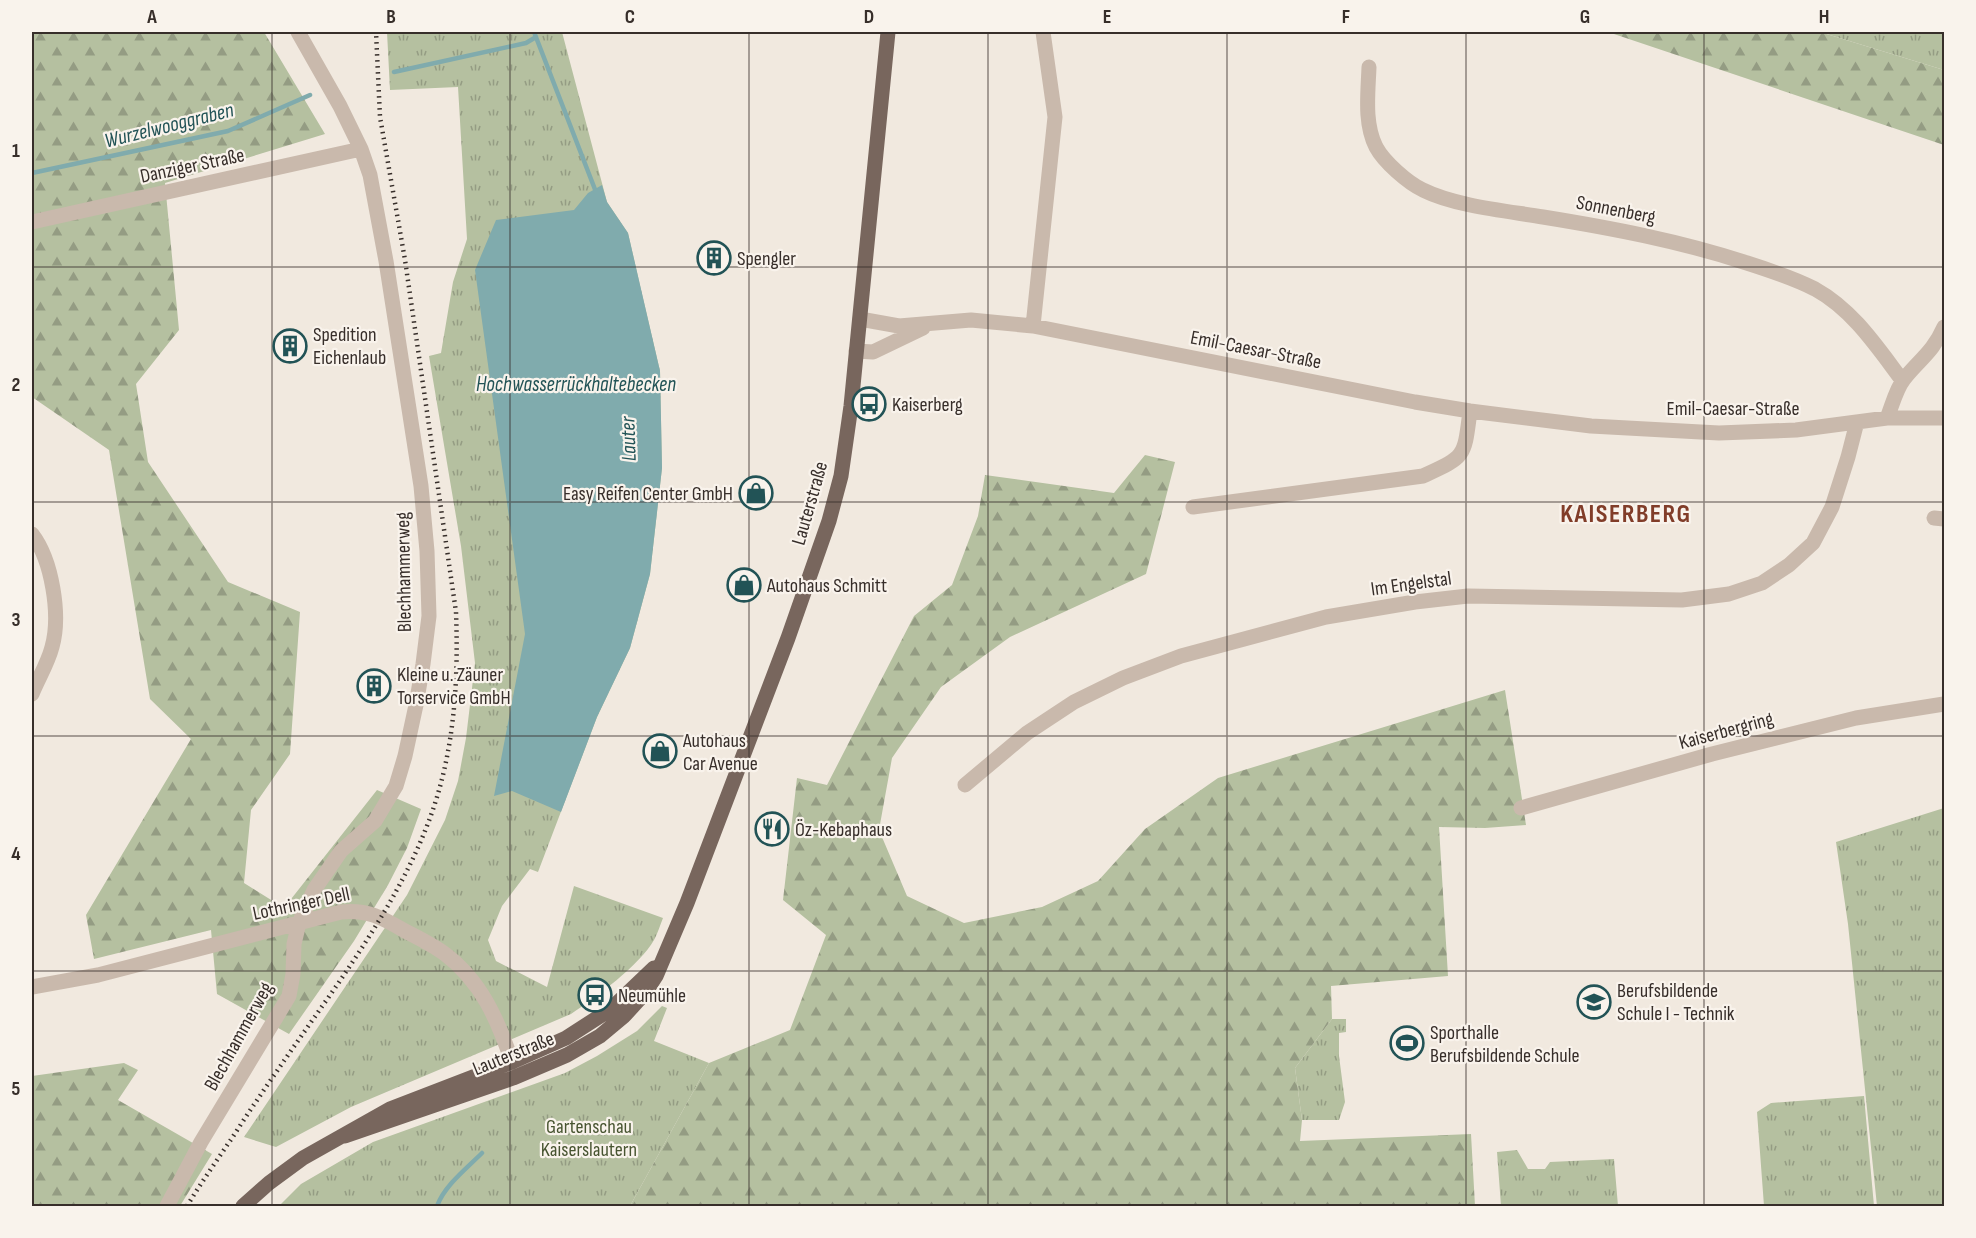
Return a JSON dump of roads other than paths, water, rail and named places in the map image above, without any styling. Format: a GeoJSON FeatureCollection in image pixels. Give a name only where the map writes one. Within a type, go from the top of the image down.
{"type":"FeatureCollection","features":[{"type":"Feature","properties":{"kind":"main road","name":"Lauterstraße"},"geometry":{"type":"LineString","coordinates":[[345,1136],[540,1068],[588,1044],[624,1016],[650,986],[687,903],[777,667],[829,521],[844,455],[860,319],[888,32]]}},
{"type":"Feature","properties":{"kind":"main road","name":"Lauterstraße"},"geometry":{"type":"LineString","coordinates":[[243,1206],[269,1182],[292,1166],[390,1109],[512,1062],[560,1041],[586,1026],[611,1009],[662,960]]}},
{"type":"Feature","properties":{"kind":"main road"},"geometry":{"type":"LineString","coordinates":[[512,1062],[540,1068]]}},
{"type":"Feature","properties":{"kind":"street","name":"Blechhammerweg"},"geometry":{"type":"LineString","coordinates":[[167,1206],[201,1142],[289,996],[293,974],[294,944],[299,923],[314,890],[341,851],[375,821],[396,786],[405,756],[423,664],[429,616],[428,551],[421,486],[386,261],[370,175],[361,149],[335,97],[298,32]]}},
{"type":"Feature","properties":{"kind":"street"},"geometry":{"type":"LineString","coordinates":[[1033,326],[1055,117],[1042,32]]}},
{"type":"Feature","properties":{"kind":"street","name":"Sonnenberg"},"geometry":{"type":"LineString","coordinates":[[1369,67],[1367,117],[1377,148],[1401,176],[1423,190],[1473,204],[1702,248],[1765,269],[1815,289],[1855,319],[1902,380]]}},
{"type":"Feature","properties":{"kind":"street","name":"Danziger Straße"},"geometry":{"type":"LineString","coordinates":[[32,222],[361,149]]}},
{"type":"Feature","properties":{"kind":"street","name":"Emil-Caesar-Straße"},"geometry":{"type":"LineString","coordinates":[[860,319],[898,326],[971,320],[1033,326],[1415,402],[1591,426],[1719,433],[1796,430],[1887,418],[1942,417]]}},
{"type":"Feature","properties":{"kind":"street","name":"Emil-Caesar-Straße"},"geometry":{"type":"LineString","coordinates":[[856,351],[873,352],[930,325]]}},
{"type":"Feature","properties":{"kind":"street"},"geometry":{"type":"LineString","coordinates":[[1887,418],[1902,380],[1938,341],[1944,327]]}},
{"type":"Feature","properties":{"kind":"street"},"geometry":{"type":"LineString","coordinates":[[1193,507],[1423,476],[1452,462],[1462,454],[1466,443],[1470,411]]}},
{"type":"Feature","properties":{"kind":"street","name":"Im Engelstal"},"geometry":{"type":"LineString","coordinates":[[965,785],[1027,733],[1074,702],[1123,678],[1181,656],[1326,616],[1468,596],[1682,600],[1729,594],[1762,583],[1789,565],[1813,543],[1832,507],[1857,422]]}},
{"type":"Feature","properties":{"kind":"street"},"geometry":{"type":"LineString","coordinates":[[32,534],[52,579],[56,616],[52,646],[32,694]]}},
{"type":"Feature","properties":{"kind":"street","name":"Kaiserbergring"},"geometry":{"type":"LineString","coordinates":[[1521,808],[1712,754],[1845,720],[1944,704]]}},
{"type":"Feature","properties":{"kind":"street","name":"Lothringer Dell"},"geometry":{"type":"LineString","coordinates":[[32,987],[98,975],[340,912],[368,912],[430,944],[457,964],[484,997],[497,1021],[512,1062]]}},
{"type":"Feature","properties":{"kind":"water","name":"Hochwasserrückhaltebecken"},"geometry":{"type":"Polygon","coordinates":[[[602,185],[607,202],[628,233],[660,371],[662,468],[650,574],[630,648],[597,717],[561,812],[512,791],[494,796],[525,634],[475,270],[496,220],[574,210],[588,193],[602,185]]]}},
{"type":"Feature","properties":{"kind":"waterway","name":"Lauter"},"geometry":{"type":"LineString","coordinates":[[534,32],[596,192]]}},
{"type":"Feature","properties":{"kind":"waterway","name":"Wurzelwooggraben"},"geometry":{"type":"LineString","coordinates":[[394,72],[526,43],[536,37]]}},
{"type":"Feature","properties":{"kind":"waterway","name":"Wurzelwooggraben"},"geometry":{"type":"LineString","coordinates":[[32,173],[228,131],[310,95]]}},
{"type":"Feature","properties":{"kind":"waterway","name":"Lauter"},"geometry":{"type":"LineString","coordinates":[[437,1206],[451,1184],[482,1153]]}},
{"type":"Feature","properties":{"kind":"railway"},"geometry":{"type":"LineString","coordinates":[[187,1206],[352,963],[399,886],[435,804],[451,734],[457,653],[456,612],[405,260],[380,117],[376,32]]}},
{"type":"Feature","properties":{"kind":"place","name":"Spengler"},"geometry":{"type":"Point","coordinates":[714,258]}},
{"type":"Feature","properties":{"kind":"place","name":"Spedition Eichenlaub"},"geometry":{"type":"Point","coordinates":[290,346]}},
{"type":"Feature","properties":{"kind":"place","name":"Kaiserberg"},"geometry":{"type":"Point","coordinates":[869,404]}},
{"type":"Feature","properties":{"kind":"place","name":"Easy Reifen Center GmbH"},"geometry":{"type":"Point","coordinates":[756,493]}},
{"type":"Feature","properties":{"kind":"place","name":"Autohaus Schmitt"},"geometry":{"type":"Point","coordinates":[744,585]}},
{"type":"Feature","properties":{"kind":"place","name":"Kleine u. Zäuner Torservice GmbH"},"geometry":{"type":"Point","coordinates":[374,686]}},
{"type":"Feature","properties":{"kind":"place","name":"Autohaus Car Avenue"},"geometry":{"type":"Point","coordinates":[660,751]}},
{"type":"Feature","properties":{"kind":"place","name":"Öz-Kebaphaus"},"geometry":{"type":"Point","coordinates":[772,829]}},
{"type":"Feature","properties":{"kind":"place","name":"Neumühle"},"geometry":{"type":"Point","coordinates":[595,995]}},
{"type":"Feature","properties":{"kind":"place","name":"Berufsbildende Schule I - Technik"},"geometry":{"type":"Point","coordinates":[1594,1002]}},
{"type":"Feature","properties":{"kind":"place","name":"Sporthalle Berufsbildende Schule"},"geometry":{"type":"Point","coordinates":[1407,1043]}},
{"type":"Feature","properties":{"kind":"district","name":"KAISERBERG"},"geometry":{"type":"Point","coordinates":[1626,513]}},
{"type":"Feature","properties":{"kind":"park label","name":"Gartenschau Kaiserslautern"},"geometry":{"type":"Point","coordinates":[589,1138]}}]}
